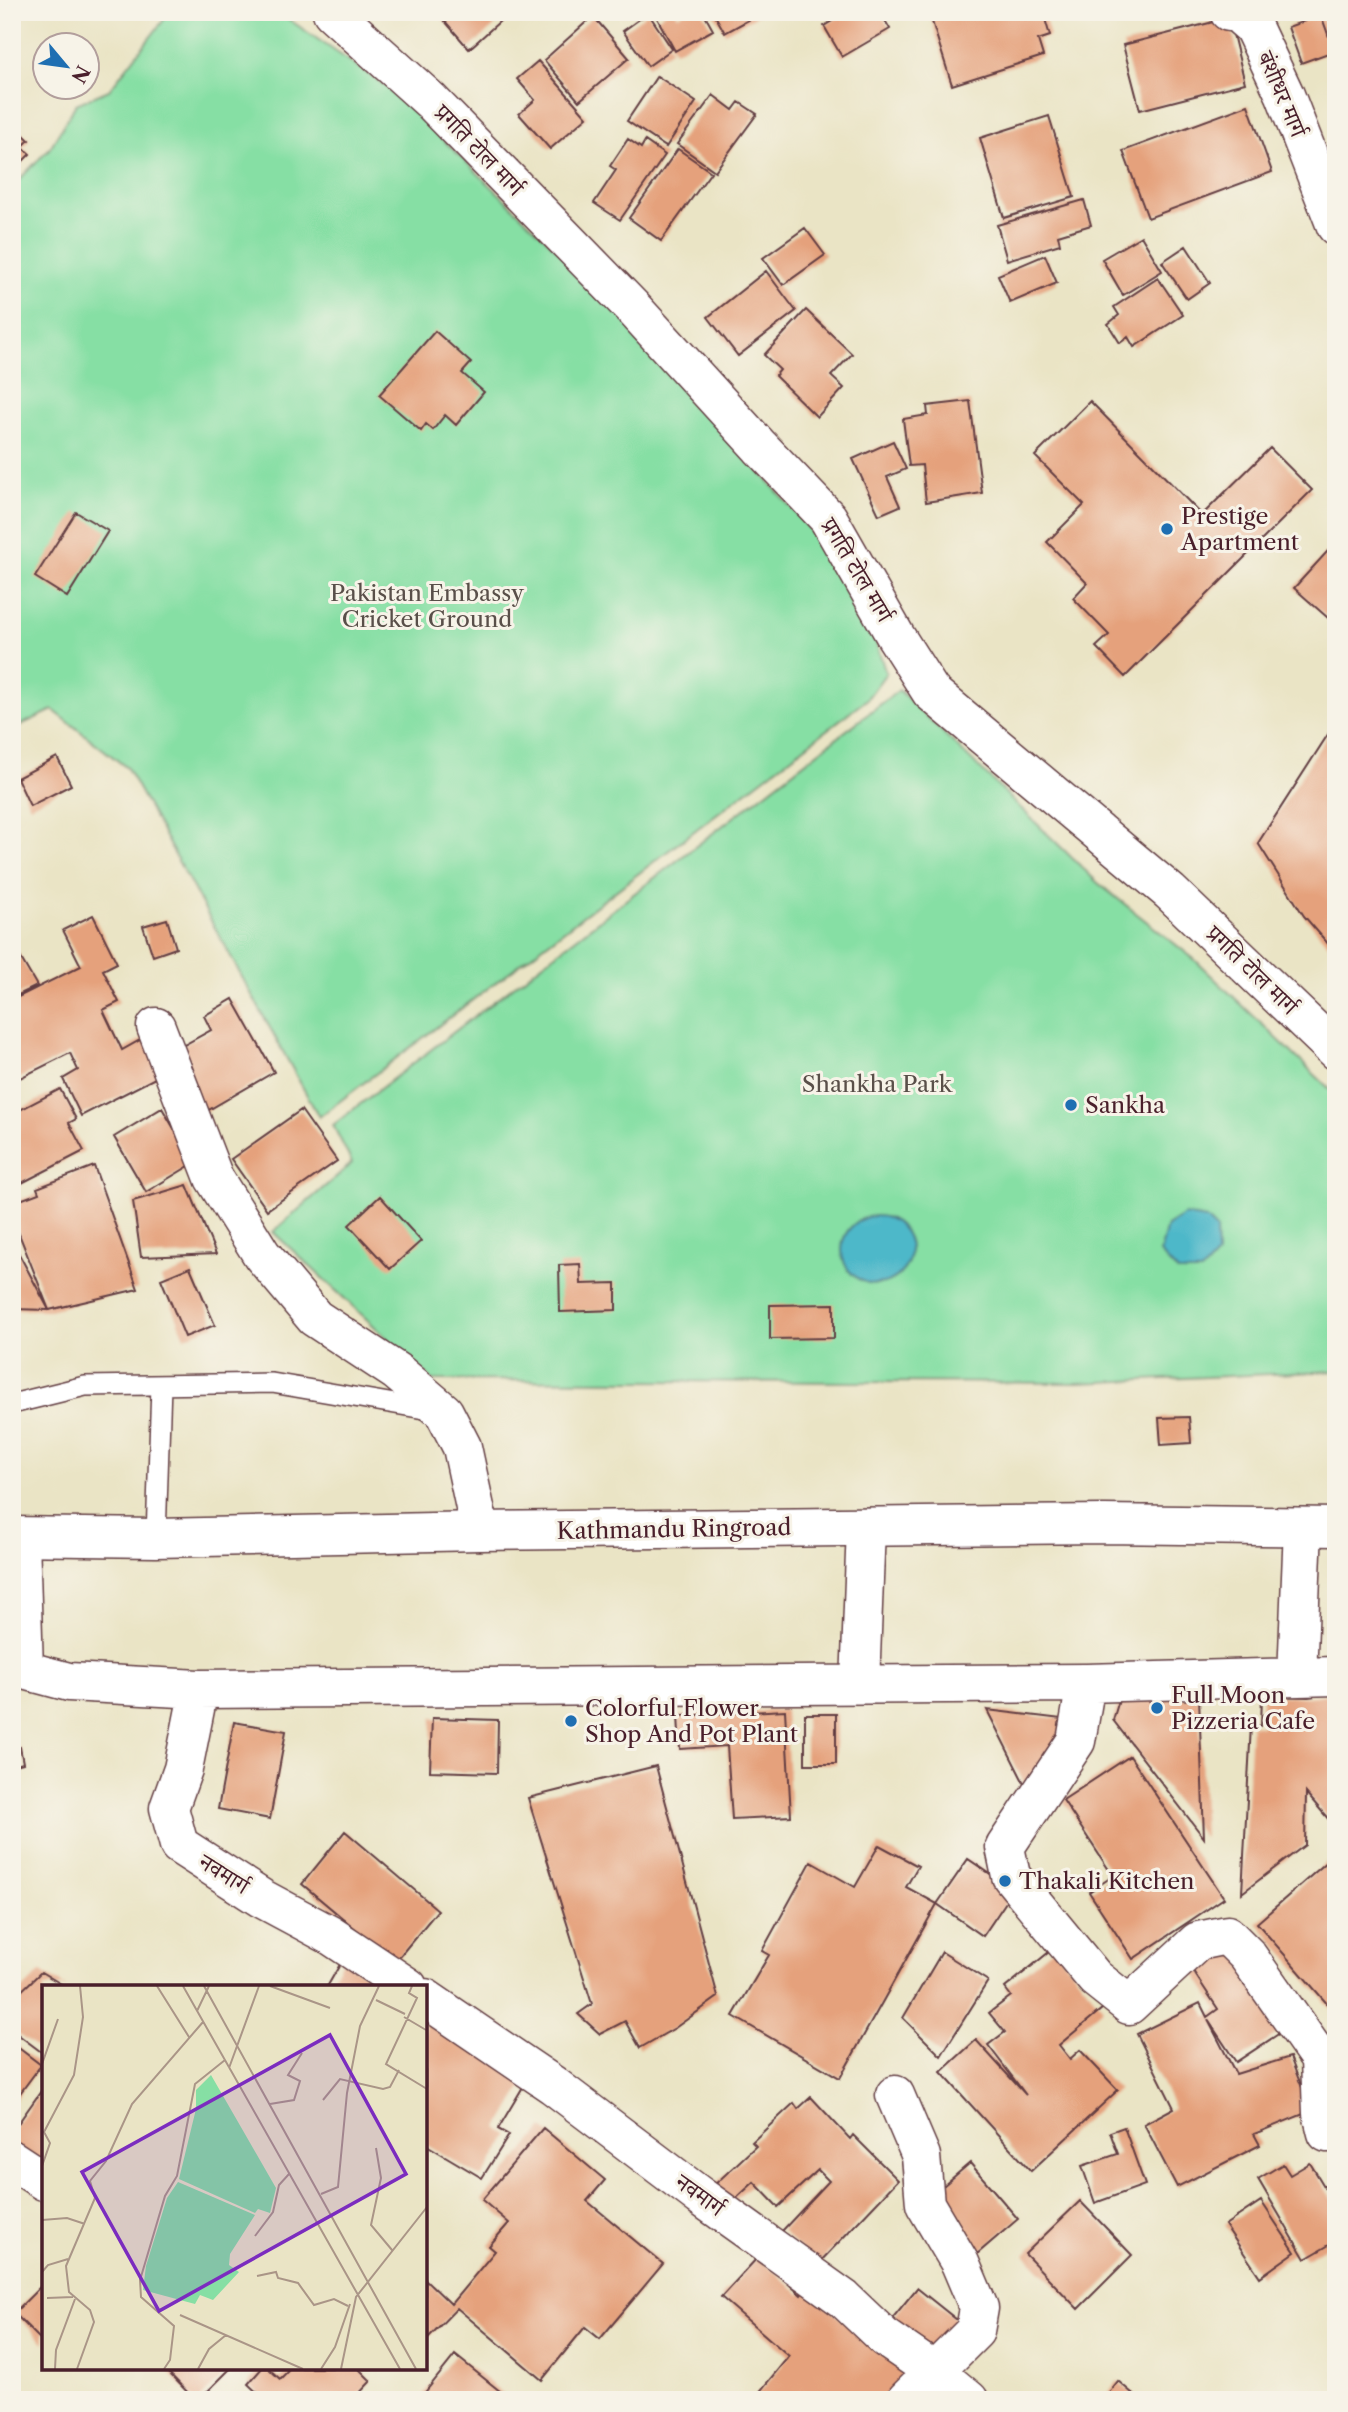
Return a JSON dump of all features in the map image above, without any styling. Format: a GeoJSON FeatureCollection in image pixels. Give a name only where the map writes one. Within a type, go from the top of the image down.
{"type":"FeatureCollection","features":[{"type":"Feature","properties":{"kind":"main road","name":"प्रगति टोल मार्ग"},"geometry":{"type":"LineString","coordinates":[[332,12],[450,121],[633,308],[828,518],[896,637],[931,692],[1170,892],[1336,1051]]}},
{"type":"Feature","properties":{"kind":"main road","name":"बंशीधर मार्ग"},"geometry":{"type":"LineString","coordinates":[[1230,12],[1237,13],[1253,27],[1285,95],[1336,226]]}},
{"type":"Feature","properties":{"kind":"main road"},"geometry":{"type":"LineString","coordinates":[[156,1027],[214,1178],[262,1255],[315,1318],[397,1372],[444,1412],[462,1447],[480,1531]]}},
{"type":"Feature","properties":{"kind":"main road","name":"Kathmandu Ringroad"},"geometry":{"type":"LineString","coordinates":[[16,1536],[156,1538],[480,1531],[1104,1524],[1319,1527]]}},
{"type":"Feature","properties":{"kind":"main road"},"geometry":{"type":"LineString","coordinates":[[860,1684],[866,1527]]}},
{"type":"Feature","properties":{"kind":"main road"},"geometry":{"type":"LineString","coordinates":[[1297,1677],[1319,1527]]}},
{"type":"Feature","properties":{"kind":"main road"},"geometry":{"type":"LineString","coordinates":[[16,1536],[18,1670],[69,1682],[199,1689],[1086,1683],[1336,1676]]}},
{"type":"Feature","properties":{"kind":"main road"},"geometry":{"type":"LineString","coordinates":[[1086,1683],[1076,1741],[1005,1847],[1011,1876],[1095,1978],[1129,2005],[1198,1941],[1227,1935],[1247,1955],[1320,2059],[1322,2113],[1331,2144]]}},
{"type":"Feature","properties":{"kind":"main road","name":"नवमार्ग"},"geometry":{"type":"LineString","coordinates":[[199,1689],[183,1769],[169,1808],[179,1845],[261,1898],[330,1935],[405,1985]]}},
{"type":"Feature","properties":{"kind":"main road","name":"नवमार्ग"},"geometry":{"type":"LineString","coordinates":[[427,1999],[553,2085],[700,2196],[844,2299],[884,2337],[935,2372],[969,2400]]}},
{"type":"Feature","properties":{"kind":"main road"},"geometry":{"type":"LineString","coordinates":[[895,2095],[921,2157],[925,2203],[960,2263],[979,2308],[975,2331],[906,2400]]}},
{"type":"Feature","properties":{"kind":"main road"},"geometry":{"type":"LineString","coordinates":[[12,2160],[42,2180]]}},
{"type":"Feature","properties":{"kind":"lane"},"geometry":{"type":"LineString","coordinates":[[12,1404],[85,1386],[272,1383],[444,1412]]}},
{"type":"Feature","properties":{"kind":"lane"},"geometry":{"type":"LineString","coordinates":[[156,1538],[161,1385]]}},
{"type":"Feature","properties":{"kind":"green space","name":"Pakistan Embassy Cricket Ground"},"geometry":{"type":"Polygon","coordinates":[[[167,12],[278,12],[390,89],[614,304],[809,528],[868,619],[886,673],[866,700],[319,1117],[127,768],[53,710],[12,729],[12,187],[50,148],[76,104],[102,102],[102,93],[109,90],[163,21],[167,12]]]}},
{"type":"Feature","properties":{"kind":"green space","name":"Shankha Park"},"geometry":{"type":"Polygon","coordinates":[[[899,690],[1098,883],[1194,959],[1336,1095],[1336,1371],[1079,1383],[432,1380],[273,1232],[352,1163],[333,1125],[899,690]]]}},
{"type":"Feature","properties":{"kind":"water"},"geometry":{"type":"Polygon","coordinates":[[[1184,1215],[1206,1219],[1216,1229],[1217,1255],[1201,1272],[1178,1272],[1160,1253],[1167,1226],[1184,1215]]]}},
{"type":"Feature","properties":{"kind":"water"},"geometry":{"type":"Polygon","coordinates":[[[876,1216],[889,1219],[900,1226],[907,1237],[910,1250],[907,1263],[900,1274],[889,1281],[876,1284],[863,1281],[852,1274],[845,1263],[842,1250],[845,1237],[852,1226],[863,1219],[876,1216]]]}},
{"type":"Feature","properties":{"kind":"building"},"geometry":{"type":"Polygon","coordinates":[[[437,12],[510,12],[469,49],[437,12]]]}},
{"type":"Feature","properties":{"kind":"building"},"geometry":{"type":"Polygon","coordinates":[[[667,12],[676,12],[678,16],[684,12],[703,12],[713,30],[675,51],[657,18],[667,12]]]}},
{"type":"Feature","properties":{"kind":"building"},"geometry":{"type":"Polygon","coordinates":[[[713,12],[763,12],[725,33],[713,12]]]}},
{"type":"Feature","properties":{"kind":"building"},"geometry":{"type":"Polygon","coordinates":[[[840,12],[880,12],[890,29],[842,57],[824,26],[842,15],[840,12]]]}},
{"type":"Feature","properties":{"kind":"building"},"geometry":{"type":"Polygon","coordinates":[[[929,12],[1043,12],[1050,36],[1038,40],[1043,56],[952,85],[929,12]]]}},
{"type":"Feature","properties":{"kind":"building"},"geometry":{"type":"Polygon","coordinates":[[[648,13],[672,49],[648,66],[623,31],[648,13]]]}},
{"type":"Feature","properties":{"kind":"building"},"geometry":{"type":"Polygon","coordinates":[[[1321,15],[1334,51],[1301,63],[1288,27],[1321,15]]]}},
{"type":"Feature","properties":{"kind":"building"},"geometry":{"type":"Polygon","coordinates":[[[593,16],[629,58],[579,101],[544,60],[593,16]]]}},
{"type":"Feature","properties":{"kind":"building"},"geometry":{"type":"Polygon","coordinates":[[[1229,18],[1245,83],[1140,110],[1123,45],[1229,18]]]}},
{"type":"Feature","properties":{"kind":"building"},"geometry":{"type":"Polygon","coordinates":[[[538,61],[587,117],[550,149],[519,114],[535,100],[517,79],[538,61]]]}},
{"type":"Feature","properties":{"kind":"building"},"geometry":{"type":"Polygon","coordinates":[[[657,76],[696,102],[666,147],[627,121],[657,76]]]}},
{"type":"Feature","properties":{"kind":"building"},"geometry":{"type":"Polygon","coordinates":[[[713,95],[733,110],[739,102],[757,114],[715,171],[677,144],[713,95]]]}},
{"type":"Feature","properties":{"kind":"building"},"geometry":{"type":"Polygon","coordinates":[[[1248,105],[1272,172],[1148,218],[1123,151],[1248,105]]]}},
{"type":"Feature","properties":{"kind":"building"},"geometry":{"type":"Polygon","coordinates":[[[1049,116],[1074,197],[1004,218],[980,138],[1049,116]]]}},
{"type":"Feature","properties":{"kind":"building"},"geometry":{"type":"Polygon","coordinates":[[[12,123],[29,140],[22,147],[30,154],[12,172],[12,123]]]}},
{"type":"Feature","properties":{"kind":"building"},"geometry":{"type":"Polygon","coordinates":[[[628,139],[641,148],[645,141],[665,155],[620,220],[594,203],[616,170],[610,166],[628,139]]]}},
{"type":"Feature","properties":{"kind":"building"},"geometry":{"type":"Polygon","coordinates":[[[678,149],[711,172],[661,241],[629,218],[678,149]]]}},
{"type":"Feature","properties":{"kind":"building"},"geometry":{"type":"Polygon","coordinates":[[[1084,200],[1091,225],[1058,235],[1060,244],[1007,260],[997,225],[1084,200]]]}},
{"type":"Feature","properties":{"kind":"building"},"geometry":{"type":"Polygon","coordinates":[[[805,228],[825,255],[783,285],[763,258],[805,228]]]}},
{"type":"Feature","properties":{"kind":"building"},"geometry":{"type":"Polygon","coordinates":[[[1141,236],[1162,271],[1123,295],[1102,259],[1141,236]]]}},
{"type":"Feature","properties":{"kind":"building"},"geometry":{"type":"Polygon","coordinates":[[[1186,246],[1210,283],[1187,299],[1162,262],[1186,246]]]}},
{"type":"Feature","properties":{"kind":"building"},"geometry":{"type":"Polygon","coordinates":[[[1045,255],[1057,283],[1010,303],[998,275],[1045,255]]]}},
{"type":"Feature","properties":{"kind":"building"},"geometry":{"type":"Polygon","coordinates":[[[766,271],[796,311],[738,356],[708,317],[766,271]]]}},
{"type":"Feature","properties":{"kind":"building"},"geometry":{"type":"Polygon","coordinates":[[[1158,278],[1183,315],[1134,347],[1128,337],[1120,343],[1108,324],[1119,315],[1114,307],[1158,278]]]}},
{"type":"Feature","properties":{"kind":"building"},"geometry":{"type":"Polygon","coordinates":[[[806,310],[852,354],[831,376],[844,388],[817,417],[775,376],[780,370],[764,355],[806,310]]]}},
{"type":"Feature","properties":{"kind":"building"},"geometry":{"type":"Polygon","coordinates":[[[435,331],[471,363],[462,373],[484,392],[456,425],[445,415],[433,430],[426,424],[421,431],[379,395],[435,331]]]}},
{"type":"Feature","properties":{"kind":"building"},"geometry":{"type":"Polygon","coordinates":[[[970,401],[982,493],[926,502],[922,465],[909,466],[903,419],[928,415],[927,406],[970,401]]]}},
{"type":"Feature","properties":{"kind":"building","name":"Prestige Apartment"},"geometry":{"type":"Polygon","coordinates":[[[1090,401],[1202,515],[1270,448],[1312,490],[1125,677],[1096,647],[1109,635],[1073,598],[1087,583],[1047,542],[1084,505],[1035,456],[1090,401]]]}},
{"type":"Feature","properties":{"kind":"building"},"geometry":{"type":"Polygon","coordinates":[[[893,441],[906,469],[887,477],[900,506],[879,515],[853,459],[893,441]]]}},
{"type":"Feature","properties":{"kind":"building"},"geometry":{"type":"Polygon","coordinates":[[[76,512],[108,531],[67,597],[35,577],[76,512]]]}},
{"type":"Feature","properties":{"kind":"building"},"geometry":{"type":"Polygon","coordinates":[[[1336,542],[1336,625],[1294,588],[1336,542]]]}},
{"type":"Feature","properties":{"kind":"building"},"geometry":{"type":"Polygon","coordinates":[[[1336,722],[1336,953],[1304,916],[1258,843],[1336,722]]]}},
{"type":"Feature","properties":{"kind":"building"},"geometry":{"type":"Polygon","coordinates":[[[57,757],[71,785],[30,806],[17,778],[57,757]]]}},
{"type":"Feature","properties":{"kind":"building"},"geometry":{"type":"Polygon","coordinates":[[[93,915],[117,963],[103,970],[119,1002],[103,1010],[122,1050],[149,1035],[167,1072],[81,1116],[63,1079],[78,1070],[70,1053],[12,1082],[12,1000],[81,966],[63,930],[93,915]]]}},
{"type":"Feature","properties":{"kind":"building"},"geometry":{"type":"Polygon","coordinates":[[[167,919],[176,948],[153,956],[143,926],[167,919]]]}},
{"type":"Feature","properties":{"kind":"building"},"geometry":{"type":"Polygon","coordinates":[[[12,943],[37,986],[12,998],[12,943]]]}},
{"type":"Feature","properties":{"kind":"building"},"geometry":{"type":"Polygon","coordinates":[[[233,999],[274,1072],[205,1112],[177,1049],[211,1030],[204,1016],[233,999]]]}},
{"type":"Feature","properties":{"kind":"building"},"geometry":{"type":"Polygon","coordinates":[[[60,1089],[76,1119],[69,1123],[84,1151],[12,1188],[12,1114],[60,1089]]]}},
{"type":"Feature","properties":{"kind":"building"},"geometry":{"type":"Polygon","coordinates":[[[162,1108],[194,1163],[146,1192],[114,1137],[162,1108]]]}},
{"type":"Feature","properties":{"kind":"building"},"geometry":{"type":"Polygon","coordinates":[[[301,1110],[337,1161],[267,1210],[231,1159],[301,1110]]]}},
{"type":"Feature","properties":{"kind":"building"},"geometry":{"type":"Polygon","coordinates":[[[94,1166],[138,1289],[49,1310],[12,1216],[12,1203],[39,1193],[37,1188],[94,1166]]]}},
{"type":"Feature","properties":{"kind":"building"},"geometry":{"type":"Polygon","coordinates":[[[187,1185],[216,1254],[141,1257],[133,1201],[187,1185]]]}},
{"type":"Feature","properties":{"kind":"building"},"geometry":{"type":"Polygon","coordinates":[[[380,1196],[421,1241],[390,1269],[349,1225],[380,1196]]]}},
{"type":"Feature","properties":{"kind":"building"},"geometry":{"type":"Polygon","coordinates":[[[12,1241],[49,1310],[12,1309],[12,1241]]]}},
{"type":"Feature","properties":{"kind":"building"},"geometry":{"type":"Polygon","coordinates":[[[580,1264],[581,1284],[616,1283],[616,1310],[560,1312],[559,1265],[580,1264]]]}},
{"type":"Feature","properties":{"kind":"building"},"geometry":{"type":"Polygon","coordinates":[[[190,1267],[215,1325],[185,1337],[161,1279],[190,1267]]]}},
{"type":"Feature","properties":{"kind":"building"},"geometry":{"type":"Polygon","coordinates":[[[834,1304],[834,1338],[770,1339],[770,1305],[834,1304]]]}},
{"type":"Feature","properties":{"kind":"building"},"geometry":{"type":"Polygon","coordinates":[[[1189,1417],[1191,1443],[1161,1445],[1159,1418],[1189,1417]]]}},
{"type":"Feature","properties":{"kind":"building"},"geometry":{"type":"Polygon","coordinates":[[[1336,1693],[1336,1828],[1306,1793],[1305,1845],[1242,1893],[1251,1725],[1261,1726],[1262,1695],[1308,1697],[1336,1693]]]}},
{"type":"Feature","properties":{"kind":"building"},"geometry":{"type":"Polygon","coordinates":[[[1120,1697],[1199,1697],[1204,1838],[1113,1720],[1120,1697]]]}},
{"type":"Feature","properties":{"kind":"building"},"geometry":{"type":"Polygon","coordinates":[[[785,1710],[791,1816],[732,1819],[727,1746],[680,1749],[678,1716],[785,1710]]]}},
{"type":"Feature","properties":{"kind":"building"},"geometry":{"type":"Polygon","coordinates":[[[987,1710],[1070,1720],[1028,1791],[987,1710]]]}},
{"type":"Feature","properties":{"kind":"building"},"geometry":{"type":"Polygon","coordinates":[[[805,1714],[836,1714],[836,1764],[805,1764],[805,1714]]]}},
{"type":"Feature","properties":{"kind":"building"},"geometry":{"type":"Polygon","coordinates":[[[432,1718],[498,1720],[497,1773],[430,1771],[432,1718]]]}},
{"type":"Feature","properties":{"kind":"building"},"geometry":{"type":"Polygon","coordinates":[[[234,1722],[286,1731],[270,1819],[218,1809],[234,1722]]]}},
{"type":"Feature","properties":{"kind":"building"},"geometry":{"type":"Polygon","coordinates":[[[20,1747],[23,1763],[12,1766],[12,1749],[20,1747]]]}},
{"type":"Feature","properties":{"kind":"building"},"geometry":{"type":"Polygon","coordinates":[[[1130,1756],[1224,1898],[1133,1959],[1089,1892],[1113,1876],[1063,1800],[1130,1756]]]}},
{"type":"Feature","properties":{"kind":"building"},"geometry":{"type":"Polygon","coordinates":[[[656,1766],[718,1997],[675,2028],[640,2048],[625,2021],[600,2034],[578,2014],[592,2004],[528,1798],[656,1766]]]}},
{"type":"Feature","properties":{"kind":"building"},"geometry":{"type":"Polygon","coordinates":[[[345,1831],[438,1910],[395,1962],[302,1884],[345,1831]]]}},
{"type":"Feature","properties":{"kind":"building"},"geometry":{"type":"Polygon","coordinates":[[[879,1845],[918,1866],[906,1887],[937,1904],[840,2078],[733,2016],[769,1955],[762,1951],[811,1862],[855,1887],[879,1845]]]}},
{"type":"Feature","properties":{"kind":"building"},"geometry":{"type":"Polygon","coordinates":[[[1336,1854],[1336,2014],[1257,1923],[1336,1854]]]}},
{"type":"Feature","properties":{"kind":"building"},"geometry":{"type":"Polygon","coordinates":[[[968,1859],[1014,1890],[983,1936],[937,1904],[968,1859]]]}},
{"type":"Feature","properties":{"kind":"building"},"geometry":{"type":"Polygon","coordinates":[[[1229,1942],[1286,2029],[1236,2062],[1208,2020],[1236,2074],[1290,2057],[1311,2111],[1254,2134],[1260,2145],[1177,2187],[1144,2124],[1174,2108],[1137,2034],[1200,2003],[1207,2017],[1218,2009],[1191,1968],[1229,1942]]]}},
{"type":"Feature","properties":{"kind":"building"},"geometry":{"type":"Polygon","coordinates":[[[1054,1948],[1103,2008],[1059,2045],[1070,2059],[1080,2050],[1118,2090],[1031,2171],[941,2072],[976,2040],[1026,2095],[988,2045],[1005,2032],[989,2013],[1011,1996],[1005,1988],[1054,1948]]]}},
{"type":"Feature","properties":{"kind":"building"},"geometry":{"type":"Polygon","coordinates":[[[942,1952],[988,1981],[941,2056],[903,2018],[942,1952]]]}},
{"type":"Feature","properties":{"kind":"building"},"geometry":{"type":"Polygon","coordinates":[[[342,1961],[381,1985],[328,1985],[342,1961]]]}},
{"type":"Feature","properties":{"kind":"building"},"geometry":{"type":"Polygon","coordinates":[[[41,1972],[63,1985],[42,1985],[42,2052],[12,2030],[12,2000],[41,1972]]]}},
{"type":"Feature","properties":{"kind":"building"},"geometry":{"type":"Polygon","coordinates":[[[427,2013],[530,2075],[498,2129],[509,2135],[482,2178],[427,2145],[427,2013]]]}},
{"type":"Feature","properties":{"kind":"building"},"geometry":{"type":"Polygon","coordinates":[[[12,2043],[41,2065],[12,2104],[12,2043]]]}},
{"type":"Feature","properties":{"kind":"building"},"geometry":{"type":"Polygon","coordinates":[[[42,2090],[42,2169],[12,2148],[12,2132],[42,2090]]]}},
{"type":"Feature","properties":{"kind":"building"},"geometry":{"type":"Polygon","coordinates":[[[811,2097],[850,2139],[853,2135],[898,2180],[817,2265],[782,2231],[829,2181],[818,2170],[778,2207],[754,2182],[729,2205],[712,2187],[756,2146],[752,2142],[794,2103],[798,2109],[811,2097]]]}},
{"type":"Feature","properties":{"kind":"building"},"geometry":{"type":"Polygon","coordinates":[[[1124,2127],[1145,2185],[1095,2203],[1082,2166],[1118,2154],[1110,2132],[1124,2127]]]}},
{"type":"Feature","properties":{"kind":"building"},"geometry":{"type":"Polygon","coordinates":[[[543,2128],[605,2180],[587,2201],[663,2264],[600,2339],[585,2327],[542,2380],[457,2308],[427,2339],[427,2281],[451,2304],[495,2251],[489,2246],[509,2223],[482,2200],[543,2128]]]}},
{"type":"Feature","properties":{"kind":"building"},"geometry":{"type":"Polygon","coordinates":[[[970,2163],[1018,2219],[977,2254],[929,2198],[970,2163]]]}},
{"type":"Feature","properties":{"kind":"building"},"geometry":{"type":"Polygon","coordinates":[[[1310,2163],[1336,2206],[1336,2241],[1305,2259],[1258,2179],[1283,2164],[1290,2175],[1310,2163]]]}},
{"type":"Feature","properties":{"kind":"building"},"geometry":{"type":"Polygon","coordinates":[[[1080,2201],[1132,2255],[1078,2309],[1025,2254],[1080,2201]]]}},
{"type":"Feature","properties":{"kind":"building"},"geometry":{"type":"Polygon","coordinates":[[[1261,2201],[1295,2252],[1260,2277],[1225,2225],[1261,2201]]]}},
{"type":"Feature","properties":{"kind":"building"},"geometry":{"type":"Polygon","coordinates":[[[758,2257],[801,2295],[805,2289],[908,2374],[887,2400],[753,2400],[789,2356],[721,2297],[758,2257]]]}},
{"type":"Feature","properties":{"kind":"building"},"geometry":{"type":"Polygon","coordinates":[[[42,2285],[42,2341],[14,2313],[42,2285]]]}},
{"type":"Feature","properties":{"kind":"building"},"geometry":{"type":"Polygon","coordinates":[[[917,2288],[962,2324],[931,2362],[886,2326],[917,2288]]]}},
{"type":"Feature","properties":{"kind":"building"},"geometry":{"type":"Polygon","coordinates":[[[455,2355],[511,2400],[419,2400],[455,2355]]]}},
{"type":"Feature","properties":{"kind":"building"},"geometry":{"type":"Polygon","coordinates":[[[166,2370],[229,2370],[199,2400],[195,2400],[166,2370]]]}},
{"type":"Feature","properties":{"kind":"building"},"geometry":{"type":"Polygon","coordinates":[[[260,2370],[270,2370],[280,2379],[287,2370],[360,2370],[371,2381],[353,2400],[265,2400],[248,2384],[260,2370]]]}},
{"type":"Feature","properties":{"kind":"building"},"geometry":{"type":"Polygon","coordinates":[[[1118,2381],[1140,2400],[1103,2400],[1118,2381]]]}},
{"type":"Feature","properties":{"kind":"place","name":"Prestige Apartment"},"geometry":{"type":"Point","coordinates":[1167,529]}},
{"type":"Feature","properties":{"kind":"place","name":"Sankha"},"geometry":{"type":"Point","coordinates":[1071,1105]}},
{"type":"Feature","properties":{"kind":"place","name":"Full Moon Pizzeria Cafe"},"geometry":{"type":"Point","coordinates":[1157,1708]}},
{"type":"Feature","properties":{"kind":"place","name":"Colorful Flower Shop And Pot Plant"},"geometry":{"type":"Point","coordinates":[571,1721]}},
{"type":"Feature","properties":{"kind":"place","name":"Thakali Kitchen"},"geometry":{"type":"Point","coordinates":[1005,1881]}}]}
